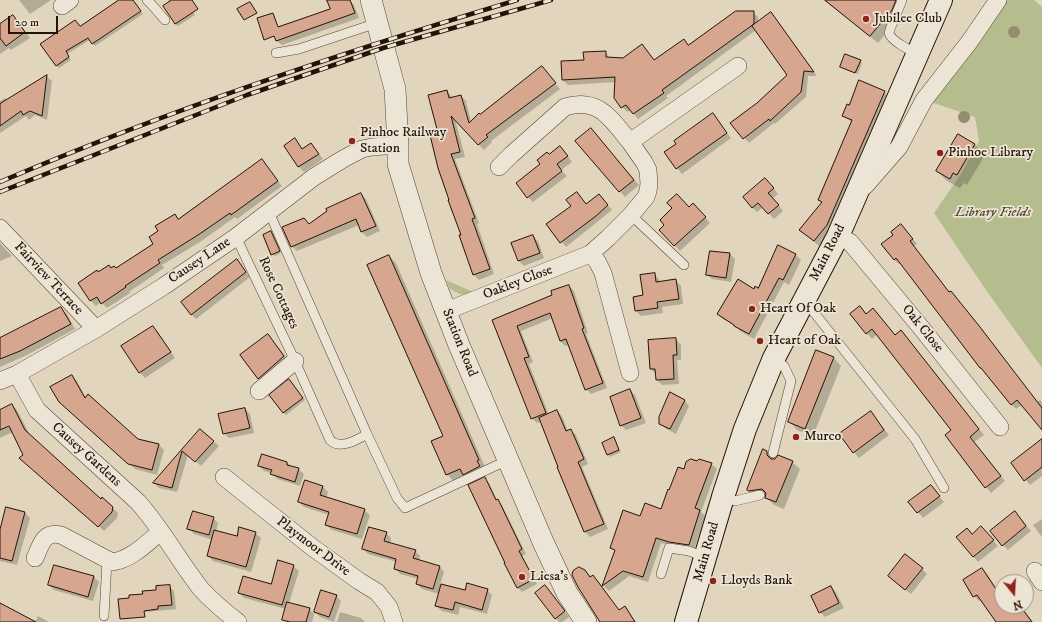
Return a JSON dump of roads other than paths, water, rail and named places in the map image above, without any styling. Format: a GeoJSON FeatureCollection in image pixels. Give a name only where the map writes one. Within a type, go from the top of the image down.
{"type":"FeatureCollection","features":[{"type":"Feature","properties":{"kind":"main road","name":"Main Road"},"geometry":{"type":"LineString","coordinates":[[686,622],[745,429],[774,358],[838,236],[941,0]]}},
{"type":"Feature","properties":{"kind":"street","name":"Station Road"},"geometry":{"type":"LineString","coordinates":[[371,0],[395,89],[398,164],[431,273],[459,345],[544,544],[567,593],[586,622]]}},
{"type":"Feature","properties":{"kind":"street"},"geometry":{"type":"LineString","coordinates":[[856,197],[899,147],[924,100],[970,41],[998,0]]}},
{"type":"Feature","properties":{"kind":"street"},"geometry":{"type":"LineString","coordinates":[[630,142],[738,66]]}},
{"type":"Feature","properties":{"kind":"street","name":"Oakley Close"},"geometry":{"type":"LineString","coordinates":[[446,311],[590,254],[631,215],[646,197],[649,184],[648,170],[644,162],[606,113],[588,104],[575,104],[566,107],[504,155]]}},
{"type":"Feature","properties":{"kind":"street","name":"Causey Lane"},"geometry":{"type":"LineString","coordinates":[[0,381],[18,374],[96,329],[164,286],[236,237],[314,177],[362,149],[372,146],[398,145]]}},
{"type":"Feature","properties":{"kind":"street","name":"Fairview Terrace"},"geometry":{"type":"LineString","coordinates":[[0,228],[96,329]]}},
{"type":"Feature","properties":{"kind":"street","name":"Oak Close"},"geometry":{"type":"LineString","coordinates":[[838,236],[850,242],[923,330],[1000,427]]}},
{"type":"Feature","properties":{"kind":"street"},"geometry":{"type":"LineString","coordinates":[[590,254],[597,261],[603,273],[630,373]]}},
{"type":"Feature","properties":{"kind":"street"},"geometry":{"type":"LineString","coordinates":[[259,391],[294,361]]}},
{"type":"Feature","properties":{"kind":"street","name":"Causey Gardens"},"geometry":{"type":"LineString","coordinates":[[18,374],[37,410],[138,502],[202,589],[223,611],[238,622]]}},
{"type":"Feature","properties":{"kind":"street","name":"Playmoor Drive"},"geometry":{"type":"LineString","coordinates":[[224,477],[312,547],[359,581],[377,592],[389,607],[394,622]]}},
{"type":"Feature","properties":{"kind":"street"},"geometry":{"type":"LineString","coordinates":[[35,558],[43,540],[54,533],[61,535],[107,561],[112,562],[126,558],[160,532]]}},
{"type":"Feature","properties":{"kind":"lane"},"geometry":{"type":"LineString","coordinates":[[147,0],[165,20]]}},
{"type":"Feature","properties":{"kind":"lane"},"geometry":{"type":"LineString","coordinates":[[902,0],[900,9],[889,33],[891,37],[902,45],[918,54]]}},
{"type":"Feature","properties":{"kind":"lane"},"geometry":{"type":"LineString","coordinates":[[276,53],[298,49],[377,23]]}},
{"type":"Feature","properties":{"kind":"lane"},"geometry":{"type":"LineString","coordinates":[[269,212],[367,434],[397,498],[405,508],[509,460]]}},
{"type":"Feature","properties":{"kind":"lane"},"geometry":{"type":"LineString","coordinates":[[631,215],[684,266]]}},
{"type":"Feature","properties":{"kind":"lane","name":"Rose Cottages"},"geometry":{"type":"LineString","coordinates":[[236,237],[330,440],[336,444],[343,444],[355,441],[367,434]]}},
{"type":"Feature","properties":{"kind":"lane"},"geometry":{"type":"LineString","coordinates":[[804,299],[915,439],[944,488]]}},
{"type":"Feature","properties":{"kind":"lane"},"geometry":{"type":"LineString","coordinates":[[773,453],[791,381],[784,366],[774,358]]}},
{"type":"Feature","properties":{"kind":"lane"},"geometry":{"type":"LineString","coordinates":[[723,497],[735,501],[760,495]]}},
{"type":"Feature","properties":{"kind":"lane"},"geometry":{"type":"LineString","coordinates":[[661,574],[669,548],[689,551],[705,557]]}},
{"type":"Feature","properties":{"kind":"lane"},"geometry":{"type":"LineString","coordinates":[[104,616],[107,561]]}},
{"type":"Feature","properties":{"kind":"railway"},"geometry":{"type":"LineString","coordinates":[[0,182],[127,131],[256,84],[517,0]]}},
{"type":"Feature","properties":{"kind":"railway"},"geometry":{"type":"LineString","coordinates":[[0,192],[247,95],[383,48],[551,0]]}},
{"type":"Feature","properties":{"kind":"place","name":"Jubilee Club"},"geometry":{"type":"Point","coordinates":[866,19]}},
{"type":"Feature","properties":{"kind":"place","name":"Pinhoe Railway Station"},"geometry":{"type":"Point","coordinates":[352,141]}},
{"type":"Feature","properties":{"kind":"place","name":"Pinhoe Library"},"geometry":{"type":"Point","coordinates":[940,153]}},
{"type":"Feature","properties":{"kind":"place","name":"Heart Of Oak"},"geometry":{"type":"Point","coordinates":[752,309]}},
{"type":"Feature","properties":{"kind":"place","name":"Heart of Oak"},"geometry":{"type":"Point","coordinates":[760,341]}},
{"type":"Feature","properties":{"kind":"place","name":"Murco"},"geometry":{"type":"Point","coordinates":[796,437]}},
{"type":"Feature","properties":{"kind":"place","name":"Liesa's"},"geometry":{"type":"Point","coordinates":[522,577]}},
{"type":"Feature","properties":{"kind":"place","name":"Lloyds Bank"},"geometry":{"type":"Point","coordinates":[713,581]}},
{"type":"Feature","properties":{"kind":"park label","name":"Library Fields"},"geometry":{"type":"Point","coordinates":[993,213]}}]}
